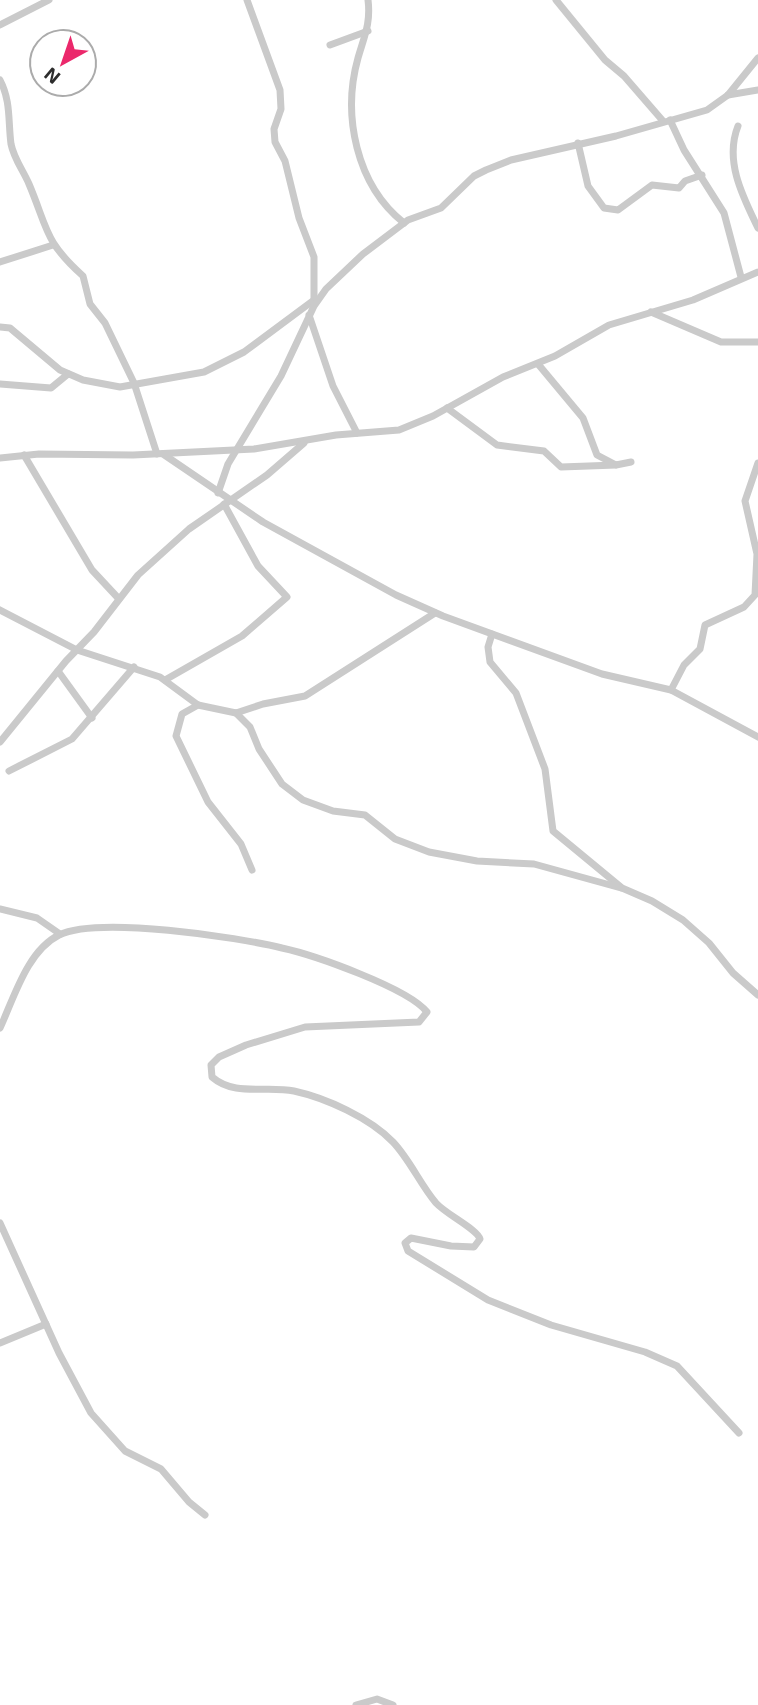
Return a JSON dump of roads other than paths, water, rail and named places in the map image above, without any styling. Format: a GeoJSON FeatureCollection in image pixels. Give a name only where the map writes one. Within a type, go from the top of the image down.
{"type":"FeatureCollection","features":[{"type":"Feature","properties":{"kind":"street"},"geometry":{"type":"LineString","coordinates":[[0,25],[49,0]]}},
{"type":"Feature","properties":{"kind":"street"},"geometry":{"type":"LineString","coordinates":[[218,494],[236,450],[276,384],[314,303],[314,257],[299,219],[285,161],[275,142],[274,130],[281,109],[280,90],[247,0]]}},
{"type":"Feature","properties":{"kind":"street"},"geometry":{"type":"LineString","coordinates":[[368,0],[368,31],[357,61],[352,93],[354,134],[361,163],[374,187],[404,223]]}},
{"type":"Feature","properties":{"kind":"street"},"geometry":{"type":"LineString","coordinates":[[556,0],[605,60],[666,120],[726,218],[741,277]]}},
{"type":"Feature","properties":{"kind":"street"},"geometry":{"type":"LineString","coordinates":[[330,45],[368,31]]}},
{"type":"Feature","properties":{"kind":"street"},"geometry":{"type":"LineString","coordinates":[[0,327],[10,328],[37,353],[68,374],[105,385],[120,387],[204,372],[244,352],[314,303],[348,267],[404,223],[441,208],[474,176],[511,160],[699,114],[728,95],[758,58]]}},
{"type":"Feature","properties":{"kind":"street"},"geometry":{"type":"LineString","coordinates":[[0,80],[8,101],[15,159],[30,186],[52,245],[68,265],[83,275],[90,304],[105,323],[134,383],[160,454],[226,502],[370,582],[435,613],[602,674],[671,690],[758,737]]}},
{"type":"Feature","properties":{"kind":"street"},"geometry":{"type":"LineString","coordinates":[[728,95],[758,90]]}},
{"type":"Feature","properties":{"kind":"street"},"geometry":{"type":"LineString","coordinates":[[738,126],[734,168],[758,228]]}},
{"type":"Feature","properties":{"kind":"street"},"geometry":{"type":"LineString","coordinates":[[578,144],[588,187],[604,208],[618,209],[652,185],[679,188],[685,181],[702,175]]}},
{"type":"Feature","properties":{"kind":"street"},"geometry":{"type":"LineString","coordinates":[[0,261],[52,245]]}},
{"type":"Feature","properties":{"kind":"street"},"geometry":{"type":"LineString","coordinates":[[0,458],[24,455],[160,454],[236,450],[357,433],[399,430],[447,408],[491,383],[538,364],[609,325],[693,300],[741,277],[758,272]]}},
{"type":"Feature","properties":{"kind":"street"},"geometry":{"type":"LineString","coordinates":[[651,312],[721,342],[758,342]]}},
{"type":"Feature","properties":{"kind":"street"},"geometry":{"type":"LineString","coordinates":[[309,315],[333,386],[357,433]]}},
{"type":"Feature","properties":{"kind":"street"},"geometry":{"type":"LineString","coordinates":[[538,364],[583,418],[597,455],[616,465]]}},
{"type":"Feature","properties":{"kind":"street"},"geometry":{"type":"LineString","coordinates":[[0,384],[51,388],[68,374]]}},
{"type":"Feature","properties":{"kind":"street"},"geometry":{"type":"LineString","coordinates":[[447,408],[497,445],[544,451],[561,467],[631,462]]}},
{"type":"Feature","properties":{"kind":"street"},"geometry":{"type":"LineString","coordinates":[[0,742],[119,599],[168,547],[226,502],[267,475],[307,440]]}},
{"type":"Feature","properties":{"kind":"street"},"geometry":{"type":"LineString","coordinates":[[24,455],[86,560],[119,599]]}},
{"type":"Feature","properties":{"kind":"street"},"geometry":{"type":"LineString","coordinates":[[671,690],[684,665],[700,649],[705,625],[744,607],[755,595],[757,554],[745,501],[758,463]]}},
{"type":"Feature","properties":{"kind":"street"},"geometry":{"type":"LineString","coordinates":[[165,680],[242,636],[286,597],[258,566],[226,502]]}},
{"type":"Feature","properties":{"kind":"street"},"geometry":{"type":"LineString","coordinates":[[0,610],[77,650],[134,667],[165,680],[198,705],[236,713],[263,704],[305,696],[435,613]]}},
{"type":"Feature","properties":{"kind":"street"},"geometry":{"type":"LineString","coordinates":[[492,634],[488,647],[490,662],[516,693],[545,769],[553,831],[622,888]]}},
{"type":"Feature","properties":{"kind":"street"},"geometry":{"type":"LineString","coordinates":[[9,771],[69,741],[92,718],[134,667]]}},
{"type":"Feature","properties":{"kind":"street"},"geometry":{"type":"LineString","coordinates":[[58,671],[92,718]]}},
{"type":"Feature","properties":{"kind":"street"},"geometry":{"type":"LineString","coordinates":[[198,705],[182,714],[176,736],[208,802],[249,855],[252,870]]}},
{"type":"Feature","properties":{"kind":"street"},"geometry":{"type":"LineString","coordinates":[[236,713],[250,727],[259,749],[282,784],[303,800],[333,811],[366,815],[395,839],[429,852],[477,861],[534,864],[622,888],[652,901],[683,920],[709,943],[733,973],[758,995]]}},
{"type":"Feature","properties":{"kind":"street"},"geometry":{"type":"LineString","coordinates":[[0,909],[37,918],[60,934]]}},
{"type":"Feature","properties":{"kind":"street"},"geometry":{"type":"LineString","coordinates":[[0,1028],[22,979],[37,955],[60,934],[92,929],[132,929],[280,947],[326,961],[422,1006],[427,1012],[419,1022],[305,1027],[246,1045],[219,1057],[209,1071],[218,1083],[238,1089],[293,1091],[317,1098],[379,1130],[402,1153],[436,1202],[450,1216],[478,1233],[480,1239],[474,1247],[464,1247],[411,1238],[405,1243],[408,1251],[488,1300],[551,1325],[645,1352],[677,1366],[739,1433]]}},
{"type":"Feature","properties":{"kind":"street"},"geometry":{"type":"LineString","coordinates":[[0,1223],[84,1403],[99,1424],[125,1451],[170,1477],[189,1502],[205,1515]]}},
{"type":"Feature","properties":{"kind":"street"},"geometry":{"type":"LineString","coordinates":[[0,1343],[46,1324]]}},
{"type":"Feature","properties":{"kind":"street"},"geometry":{"type":"LineString","coordinates":[[355,1705],[377,1699],[393,1705]]}}]}
